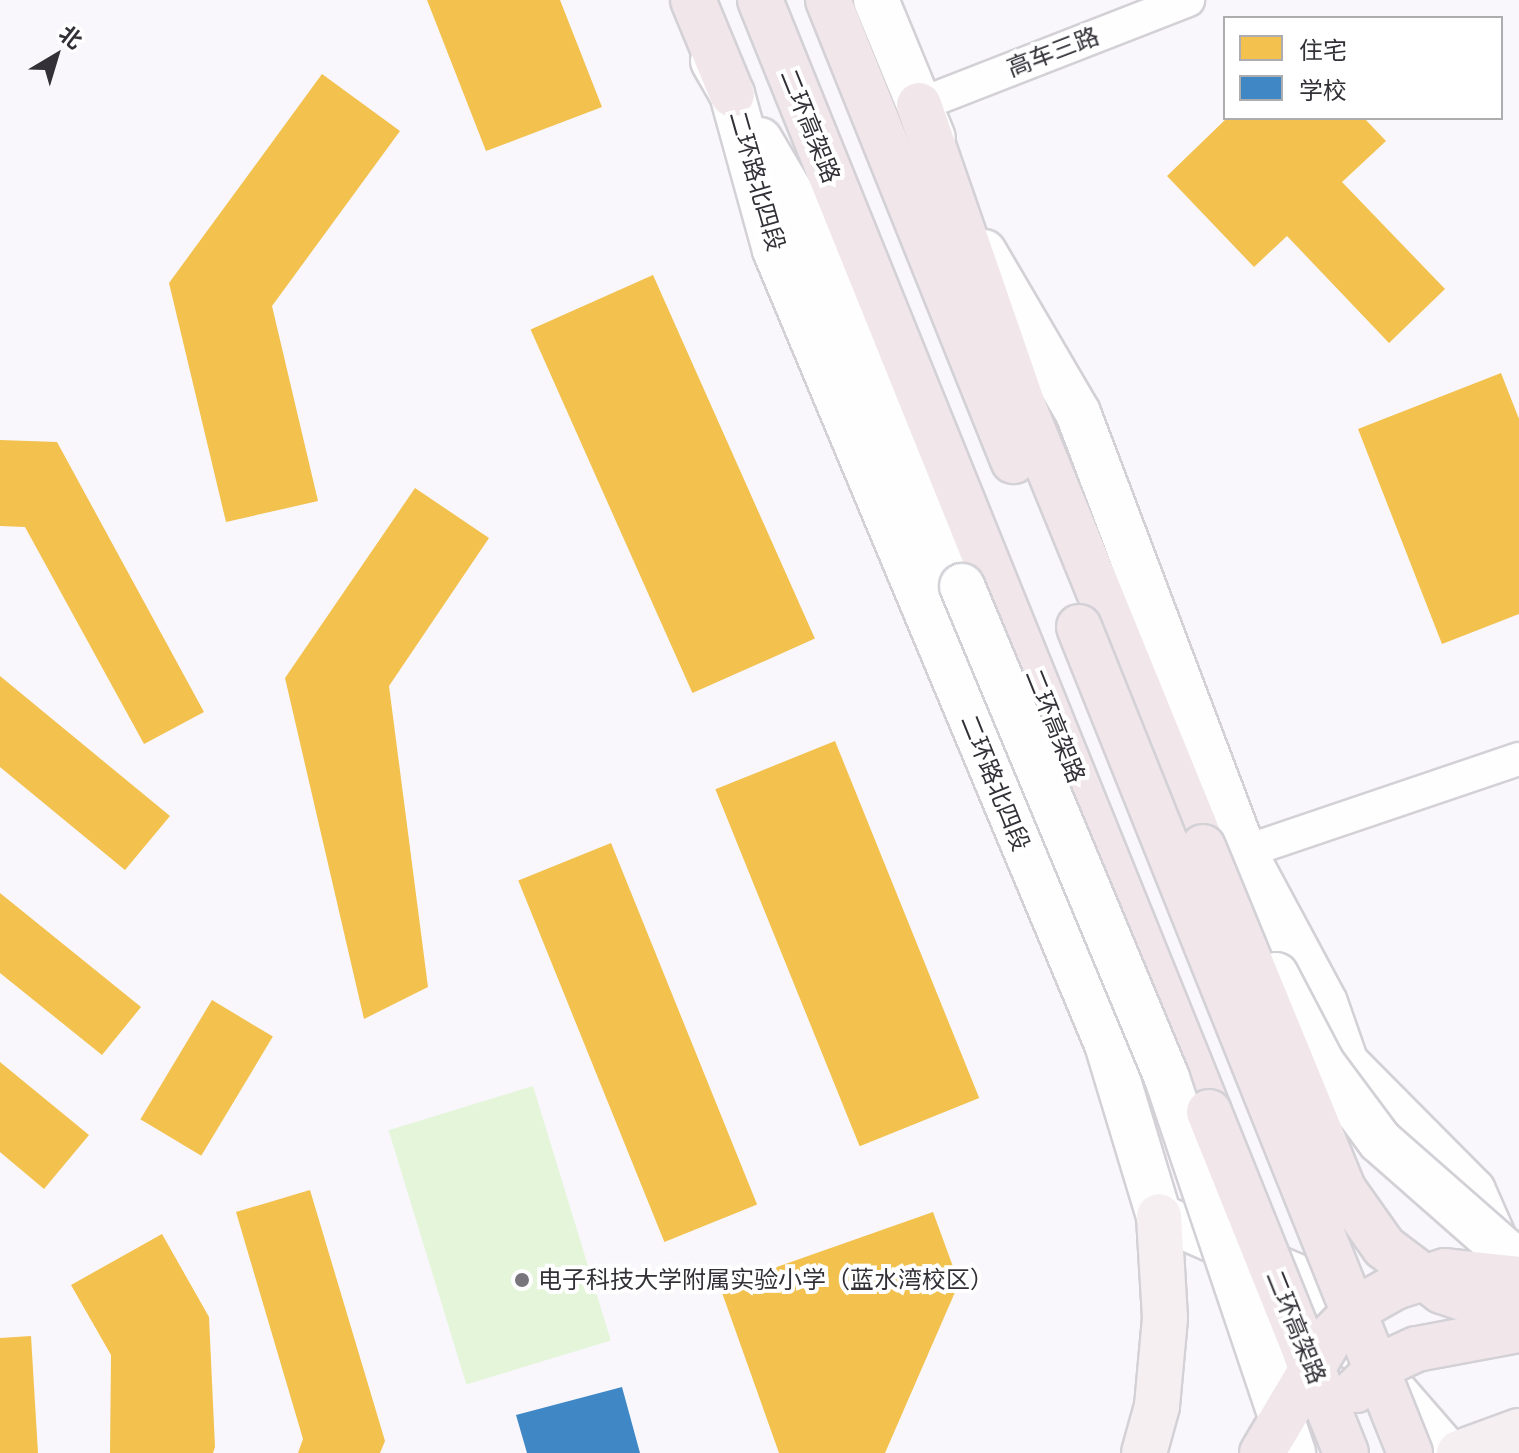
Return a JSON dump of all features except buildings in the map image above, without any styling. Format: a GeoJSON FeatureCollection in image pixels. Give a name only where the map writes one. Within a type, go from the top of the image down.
{"type":"FeatureCollection","features":[{"type":"Feature","properties":{"kind":"highway"},"geometry":{"type":"LineString","coordinates":[[693,0],[732,94]]}},
{"type":"Feature","properties":{"kind":"highway","name":"二环高架路"},"geometry":{"type":"LineString","coordinates":[[760,0],[1346,1453]]}},
{"type":"Feature","properties":{"kind":"highway"},"geometry":{"type":"LineString","coordinates":[[828,0],[1410,1453]]}},
{"type":"Feature","properties":{"kind":"highway"},"geometry":{"type":"LineString","coordinates":[[919,105],[1024,408],[1343,1189],[1384,1247],[1442,1291],[1519,1318]]}},
{"type":"Feature","properties":{"kind":"highway"},"geometry":{"type":"LineString","coordinates":[[1262,1453],[1332,1335],[1358,1308],[1395,1287],[1445,1271],[1519,1279]]}},
{"type":"Feature","properties":{"kind":"highway"},"geometry":{"type":"LineString","coordinates":[[1315,1453],[1337,1408],[1382,1365],[1417,1349],[1519,1330]]}},
{"type":"Feature","properties":{"kind":"main road","name":"二环路北四段"},"geometry":{"type":"LineString","coordinates":[[679,0],[732,94],[775,250],[1107,1044],[1159,1216]]}},
{"type":"Feature","properties":{"kind":"main road"},"geometry":{"type":"LineString","coordinates":[[876,0],[998,283],[1234,851],[1289,1008],[1322,1063],[1380,1141],[1519,1263]]}},
{"type":"Feature","properties":{"kind":"main road"},"geometry":{"type":"LineString","coordinates":[[732,94],[813,230],[1167,1078],[1293,1453]]}},
{"type":"Feature","properties":{"kind":"main road"},"geometry":{"type":"LineString","coordinates":[[1234,851],[1325,1003],[1346,1063],[1473,1191],[1519,1296]]}},
{"type":"Feature","properties":{"kind":"main road"},"geometry":{"type":"LineString","coordinates":[[1144,1453],[1157,1406],[1165,1318],[1159,1216],[1293,1275],[1448,1453]]}},
{"type":"Feature","properties":{"kind":"main road"},"geometry":{"type":"LineString","coordinates":[[1459,1453],[1519,1431]]}},
{"type":"Feature","properties":{"kind":"street","name":"高车三路"},"geometry":{"type":"LineString","coordinates":[[919,105],[1188,0]]}},
{"type":"Feature","properties":{"kind":"street"},"geometry":{"type":"LineString","coordinates":[[1234,851],[1519,759]]}},
{"type":"Feature","properties":{"kind":"green space"},"geometry":{"type":"Polygon","coordinates":[[[533,1086],[611,1340],[466,1385],[389,1130],[533,1086]]]}},
{"type":"Feature","properties":{"kind":"place","name":"电子科技大学附属实验小学（蓝水湾校区）"},"geometry":{"type":"Point","coordinates":[522,1280]}}]}
